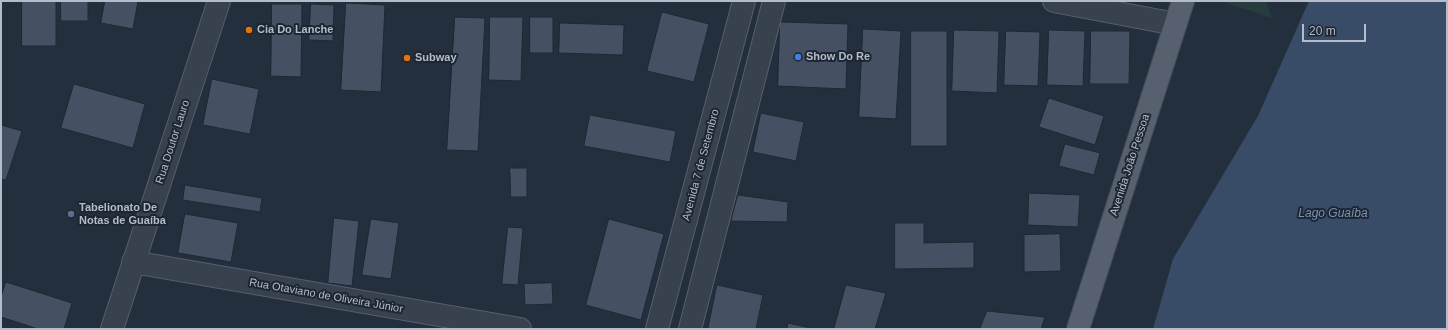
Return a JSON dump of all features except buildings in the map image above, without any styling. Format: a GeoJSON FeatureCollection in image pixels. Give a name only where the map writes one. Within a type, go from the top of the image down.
{"type":"FeatureCollection","features":[{"type":"Feature","properties":{"kind":"main road","name":"Avenida João Pessoa"},"geometry":{"type":"LineString","coordinates":[[1078,329],[1183,1]]}},
{"type":"Feature","properties":{"kind":"street","name":"Rua Doutor Lauro"},"geometry":{"type":"LineString","coordinates":[[112,329],[219,1]]}},
{"type":"Feature","properties":{"kind":"street","name":"Avenida 7 de Setembro"},"geometry":{"type":"LineString","coordinates":[[657,329],[744,1]]}},
{"type":"Feature","properties":{"kind":"street"},"geometry":{"type":"LineString","coordinates":[[690,329],[774,1]]}},
{"type":"Feature","properties":{"kind":"street"},"geometry":{"type":"LineString","coordinates":[[1054,1],[1175,24]]}},
{"type":"Feature","properties":{"kind":"street"},"geometry":{"type":"LineString","coordinates":[[697,179],[726,185]]}},
{"type":"Feature","properties":{"kind":"street","name":"Rua Otaviano de Oliveira Júnior"},"geometry":{"type":"LineString","coordinates":[[133,262],[520,329]]}},
{"type":"Feature","properties":{"kind":"green space"},"geometry":{"type":"Polygon","coordinates":[[[1221,1],[1266,1],[1272,18],[1221,1]]]}},
{"type":"Feature","properties":{"kind":"water","name":"Lago Guaíba"},"geometry":{"type":"Polygon","coordinates":[[[1309,1],[1447,1],[1447,329],[1153,329],[1173,259],[1258,116],[1309,1]]]}},
{"type":"Feature","properties":{"kind":"place","name":"Cia Do Lanche"},"geometry":{"type":"Point","coordinates":[249,30]}},
{"type":"Feature","properties":{"kind":"place","name":"Show Do Re"},"geometry":{"type":"Point","coordinates":[798,57]}},
{"type":"Feature","properties":{"kind":"place","name":"Subway"},"geometry":{"type":"Point","coordinates":[407,58]}},
{"type":"Feature","properties":{"kind":"place","name":"Tabelionato De Notas de Guaíba"},"geometry":{"type":"Point","coordinates":[71,214]}}]}
